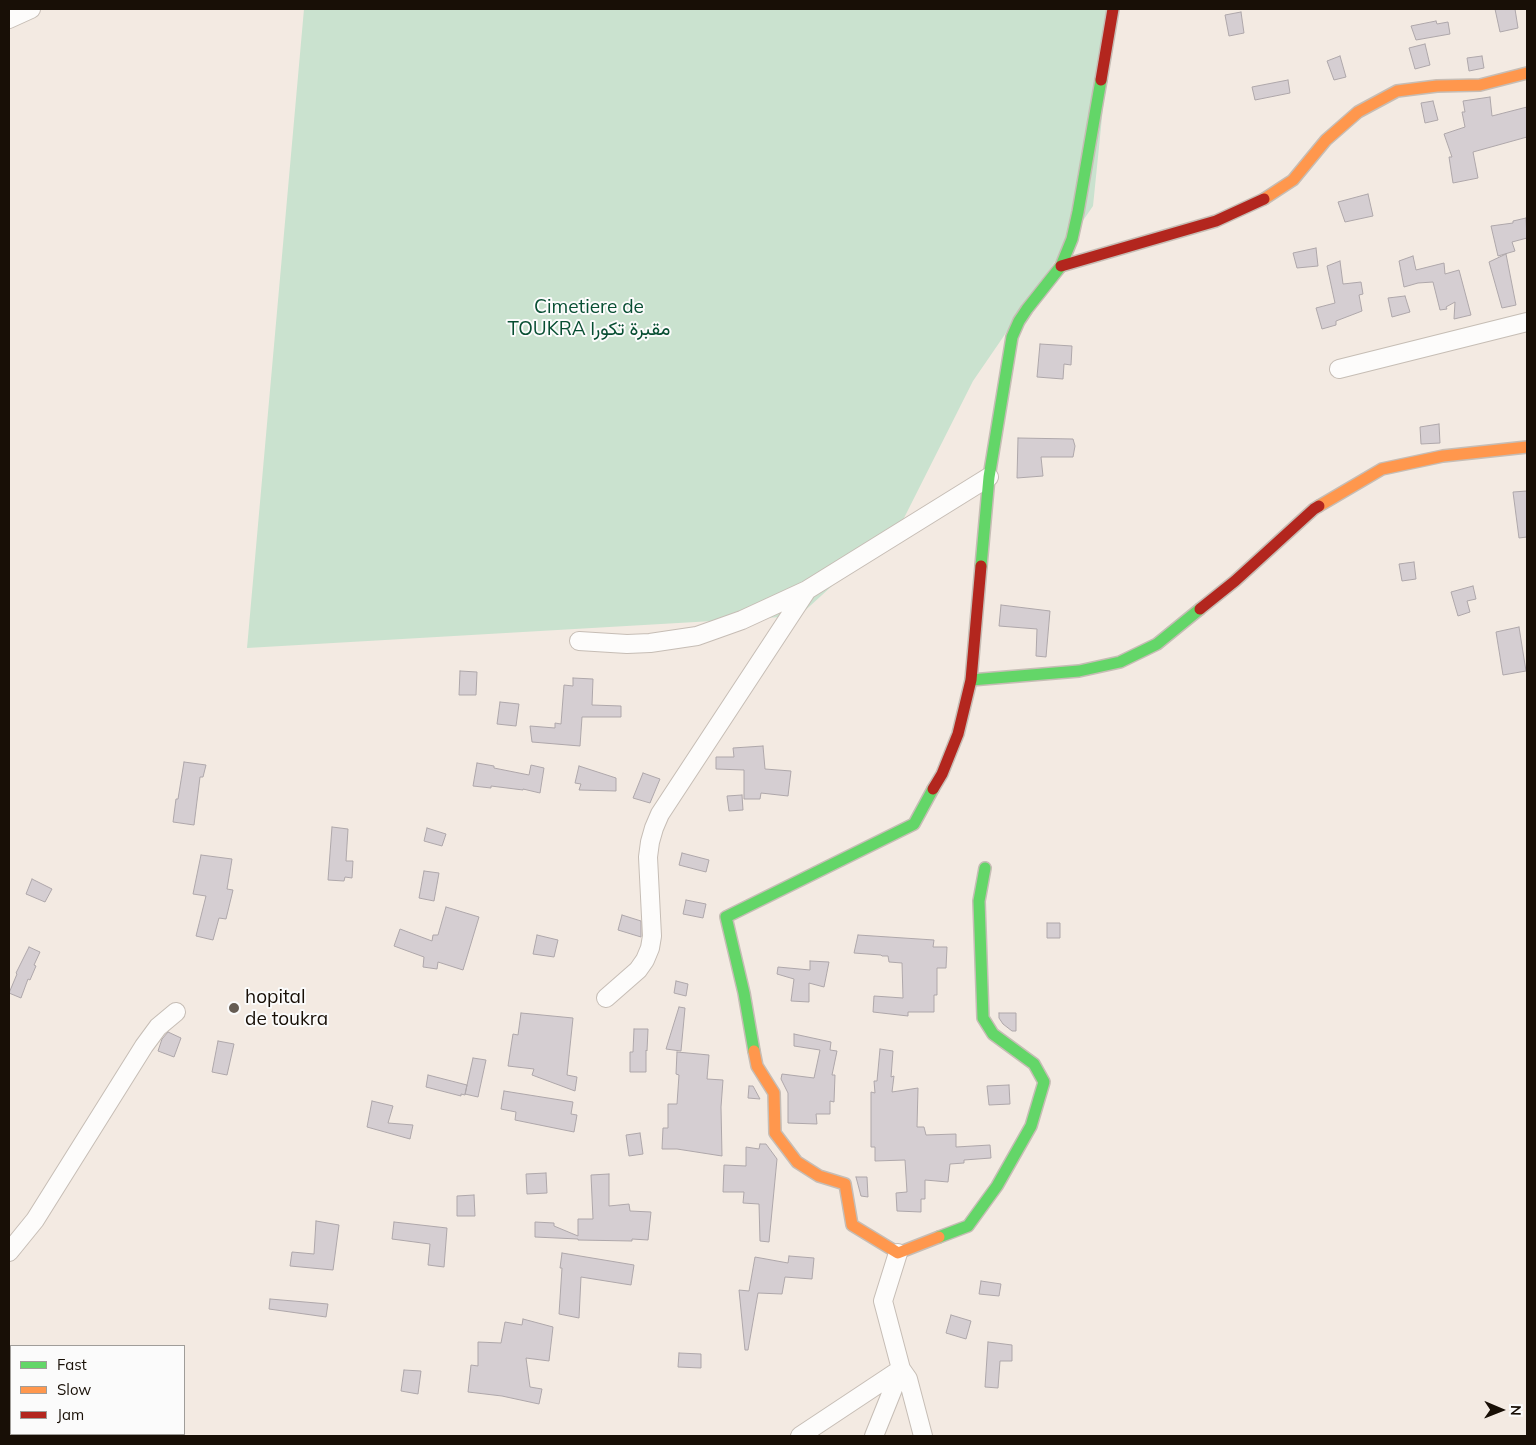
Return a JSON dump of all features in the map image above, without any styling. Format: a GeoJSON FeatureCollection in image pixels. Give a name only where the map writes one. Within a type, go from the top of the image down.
{"type":"FeatureCollection","features":[{"type":"Feature","properties":{"kind":"street"},"geometry":{"type":"LineString","coordinates":[[9,20],[31,9]]}},
{"type":"Feature","properties":{"kind":"street"},"geometry":{"type":"LineString","coordinates":[[898,1253],[852,1225],[845,1184],[819,1176],[797,1162],[774,1133],[774,1093],[757,1066],[744,993],[726,917],[914,824],[942,774],[958,734],[971,680],[990,477],[1012,337],[1027,308],[1061,266],[1072,239],[1113,9]]}},
{"type":"Feature","properties":{"kind":"street"},"geometry":{"type":"LineString","coordinates":[[1061,266],[1216,221],[1260,202],[1293,180],[1326,140],[1358,112],[1397,91],[1436,86],[1480,85],[1527,73]]}},
{"type":"Feature","properties":{"kind":"street"},"geometry":{"type":"LineString","coordinates":[[1339,369],[1527,322]]}},
{"type":"Feature","properties":{"kind":"street"},"geometry":{"type":"LineString","coordinates":[[971,680],[1079,671],[1120,662],[1158,644],[1235,581],[1314,509],[1382,469],[1444,456],[1527,447]]}},
{"type":"Feature","properties":{"kind":"street"},"geometry":{"type":"LineString","coordinates":[[579,641],[603,644],[650,644],[697,636],[742,620],[807,590],[990,477]]}},
{"type":"Feature","properties":{"kind":"street"},"geometry":{"type":"LineString","coordinates":[[606,998],[638,970],[650,948],[652,936],[648,857],[654,828],[660,814],[807,590]]}},
{"type":"Feature","properties":{"kind":"street"},"geometry":{"type":"LineString","coordinates":[[898,1253],[968,1226],[998,1186],[1031,1126],[1044,1082],[1034,1064],[993,1034],[983,1018],[979,900],[985,868]]}},
{"type":"Feature","properties":{"kind":"street"},"geometry":{"type":"LineString","coordinates":[[9,1252],[35,1220],[144,1046],[158,1027],[176,1012]]}},
{"type":"Feature","properties":{"kind":"street"},"geometry":{"type":"LineString","coordinates":[[898,1253],[883,1301],[901,1369],[908,1379],[923,1436]]}},
{"type":"Feature","properties":{"kind":"street"},"geometry":{"type":"LineString","coordinates":[[800,1436],[901,1369]]}},
{"type":"Feature","properties":{"kind":"street"},"geometry":{"type":"LineString","coordinates":[[874,1436],[901,1369]]}},
{"type":"Feature","properties":{"kind":"green space","name":"Cimetiere de TOUKRA مقبرة تكورا"},"geometry":{"type":"Polygon","coordinates":[[[304,9],[1113,9],[1093,206],[973,381],[902,522],[799,616],[247,648],[304,9]]]}},
{"type":"Feature","properties":{"kind":"building"},"geometry":{"type":"Polygon","coordinates":[[[1495,9],[1515,9],[1518,28],[1500,32],[1495,9]]]}},
{"type":"Feature","properties":{"kind":"building"},"geometry":{"type":"Polygon","coordinates":[[[1241,12],[1244,33],[1229,36],[1225,15],[1241,12]]]}},
{"type":"Feature","properties":{"kind":"building"},"geometry":{"type":"Polygon","coordinates":[[[1436,21],[1437,24],[1448,22],[1450,34],[1416,40],[1411,26],[1436,21]]]}},
{"type":"Feature","properties":{"kind":"building"},"geometry":{"type":"Polygon","coordinates":[[[1425,44],[1430,65],[1415,69],[1409,48],[1425,44]]]}},
{"type":"Feature","properties":{"kind":"building"},"geometry":{"type":"Polygon","coordinates":[[[1340,56],[1346,77],[1334,80],[1327,61],[1340,56]]]}},
{"type":"Feature","properties":{"kind":"building"},"geometry":{"type":"Polygon","coordinates":[[[1482,56],[1484,68],[1469,71],[1467,58],[1482,56]]]}},
{"type":"Feature","properties":{"kind":"building"},"geometry":{"type":"Polygon","coordinates":[[[1288,80],[1290,93],[1255,100],[1252,87],[1288,80]]]}},
{"type":"Feature","properties":{"kind":"building"},"geometry":{"type":"Polygon","coordinates":[[[1490,97],[1492,116],[1527,107],[1527,137],[1473,152],[1478,178],[1453,183],[1449,157],[1452,157],[1444,134],[1465,127],[1462,112],[1465,112],[1463,101],[1490,97]]]}},
{"type":"Feature","properties":{"kind":"building"},"geometry":{"type":"Polygon","coordinates":[[[1433,101],[1438,120],[1425,123],[1421,103],[1433,101]]]}},
{"type":"Feature","properties":{"kind":"building"},"geometry":{"type":"Polygon","coordinates":[[[1368,194],[1373,216],[1345,222],[1338,202],[1368,194]]]}},
{"type":"Feature","properties":{"kind":"building"},"geometry":{"type":"Polygon","coordinates":[[[1526,218],[1527,238],[1512,242],[1515,251],[1498,256],[1491,226],[1513,223],[1513,221],[1526,218]]]}},
{"type":"Feature","properties":{"kind":"building"},"geometry":{"type":"Polygon","coordinates":[[[1316,248],[1318,266],[1297,268],[1293,253],[1316,248]]]}},
{"type":"Feature","properties":{"kind":"building"},"geometry":{"type":"Polygon","coordinates":[[[1506,254],[1516,305],[1502,308],[1489,262],[1506,254]]]}},
{"type":"Feature","properties":{"kind":"building"},"geometry":{"type":"Polygon","coordinates":[[[1413,256],[1416,270],[1444,263],[1445,274],[1459,270],[1471,315],[1454,319],[1455,302],[1446,307],[1447,309],[1440,310],[1433,282],[1418,283],[1404,287],[1399,261],[1413,256]]]}},
{"type":"Feature","properties":{"kind":"building"},"geometry":{"type":"Polygon","coordinates":[[[1340,261],[1343,284],[1361,282],[1363,294],[1359,295],[1362,311],[1336,321],[1336,325],[1322,329],[1316,308],[1335,303],[1327,266],[1340,261]]]}},
{"type":"Feature","properties":{"kind":"building"},"geometry":{"type":"Polygon","coordinates":[[[1405,296],[1410,312],[1392,317],[1388,298],[1405,296]]]}},
{"type":"Feature","properties":{"kind":"building"},"geometry":{"type":"Polygon","coordinates":[[[1040,344],[1072,346],[1071,365],[1064,364],[1063,379],[1037,377],[1040,344]]]}},
{"type":"Feature","properties":{"kind":"building"},"geometry":{"type":"Polygon","coordinates":[[[1439,424],[1440,443],[1421,444],[1420,427],[1439,424]]]}},
{"type":"Feature","properties":{"kind":"building"},"geometry":{"type":"Polygon","coordinates":[[[1018,438],[1073,439],[1075,446],[1073,457],[1041,457],[1043,476],[1017,478],[1018,438]]]}},
{"type":"Feature","properties":{"kind":"building"},"geometry":{"type":"Polygon","coordinates":[[[1527,491],[1527,537],[1519,538],[1513,492],[1527,491]]]}},
{"type":"Feature","properties":{"kind":"building"},"geometry":{"type":"Polygon","coordinates":[[[1414,562],[1416,579],[1402,581],[1399,564],[1414,562]]]}},
{"type":"Feature","properties":{"kind":"building"},"geometry":{"type":"Polygon","coordinates":[[[1473,586],[1476,599],[1467,601],[1470,612],[1458,616],[1451,592],[1473,586]]]}},
{"type":"Feature","properties":{"kind":"building"},"geometry":{"type":"Polygon","coordinates":[[[1001,605],[1050,611],[1046,657],[1036,656],[1037,629],[999,626],[1001,605]]]}},
{"type":"Feature","properties":{"kind":"building"},"geometry":{"type":"Polygon","coordinates":[[[1519,627],[1526,671],[1503,675],[1496,632],[1519,627]]]}},
{"type":"Feature","properties":{"kind":"building"},"geometry":{"type":"Polygon","coordinates":[[[460,671],[477,672],[476,695],[459,695],[460,671]]]}},
{"type":"Feature","properties":{"kind":"building"},"geometry":{"type":"Polygon","coordinates":[[[573,678],[593,679],[592,705],[621,706],[621,717],[582,717],[580,746],[532,742],[530,726],[555,728],[555,723],[561,724],[564,685],[573,686],[573,678]]]}},
{"type":"Feature","properties":{"kind":"building"},"geometry":{"type":"Polygon","coordinates":[[[500,702],[519,704],[516,726],[497,724],[500,702]]]}},
{"type":"Feature","properties":{"kind":"building"},"geometry":{"type":"Polygon","coordinates":[[[763,746],[765,769],[791,771],[788,796],[761,793],[760,799],[744,799],[744,770],[716,769],[716,757],[734,757],[733,748],[763,746]]]}},
{"type":"Feature","properties":{"kind":"building"},"geometry":{"type":"Polygon","coordinates":[[[184,762],[206,765],[203,777],[200,777],[194,825],[173,822],[184,762]]]}},
{"type":"Feature","properties":{"kind":"building"},"geometry":{"type":"Polygon","coordinates":[[[477,763],[529,775],[531,765],[544,768],[540,793],[523,789],[473,786],[477,763]]]}},
{"type":"Feature","properties":{"kind":"building"},"geometry":{"type":"Polygon","coordinates":[[[579,766],[616,778],[616,791],[579,790],[581,784],[575,783],[579,766]]]}},
{"type":"Feature","properties":{"kind":"building"},"geometry":{"type":"Polygon","coordinates":[[[643,773],[660,779],[650,803],[633,798],[643,773]]]}},
{"type":"Feature","properties":{"kind":"building"},"geometry":{"type":"Polygon","coordinates":[[[742,795],[743,810],[729,811],[727,796],[742,795]]]}},
{"type":"Feature","properties":{"kind":"building"},"geometry":{"type":"Polygon","coordinates":[[[332,827],[348,829],[346,861],[353,861],[352,878],[345,877],[344,881],[328,880],[332,827]]]}},
{"type":"Feature","properties":{"kind":"building"},"geometry":{"type":"Polygon","coordinates":[[[427,828],[446,834],[442,846],[424,841],[427,828]]]}},
{"type":"Feature","properties":{"kind":"building"},"geometry":{"type":"Polygon","coordinates":[[[682,853],[709,860],[706,872],[679,865],[682,853]]]}},
{"type":"Feature","properties":{"kind":"building"},"geometry":{"type":"Polygon","coordinates":[[[201,855],[232,859],[227,889],[233,890],[226,919],[219,918],[213,940],[196,936],[206,896],[193,894],[201,855]]]}},
{"type":"Feature","properties":{"kind":"building"},"geometry":{"type":"Polygon","coordinates":[[[424,871],[439,873],[434,901],[419,898],[424,871]]]}},
{"type":"Feature","properties":{"kind":"building"},"geometry":{"type":"Polygon","coordinates":[[[32,879],[52,889],[45,902],[26,894],[32,879]]]}},
{"type":"Feature","properties":{"kind":"building"},"geometry":{"type":"Polygon","coordinates":[[[686,900],[706,904],[703,918],[683,914],[686,900]]]}},
{"type":"Feature","properties":{"kind":"building"},"geometry":{"type":"Polygon","coordinates":[[[446,907],[479,917],[463,970],[438,962],[437,969],[423,967],[424,957],[394,946],[400,929],[432,941],[433,935],[438,935],[446,907]]]}},
{"type":"Feature","properties":{"kind":"building"},"geometry":{"type":"Polygon","coordinates":[[[622,915],[641,921],[641,937],[618,930],[622,915]]]}},
{"type":"Feature","properties":{"kind":"building"},"geometry":{"type":"Polygon","coordinates":[[[1047,923],[1060,923],[1060,938],[1047,938],[1047,923]]]}},
{"type":"Feature","properties":{"kind":"building"},"geometry":{"type":"Polygon","coordinates":[[[537,935],[558,940],[554,957],[533,954],[537,935]]]}},
{"type":"Feature","properties":{"kind":"building"},"geometry":{"type":"Polygon","coordinates":[[[858,935],[934,940],[933,947],[947,947],[946,968],[937,968],[937,995],[934,995],[934,1012],[908,1012],[908,1016],[873,1012],[874,996],[903,998],[902,963],[889,962],[888,956],[854,953],[858,935]]]}},
{"type":"Feature","properties":{"kind":"building"},"geometry":{"type":"Polygon","coordinates":[[[29,947],[40,952],[34,965],[36,966],[30,980],[28,979],[21,998],[9,993],[16,973],[29,947]]]}},
{"type":"Feature","properties":{"kind":"building"},"geometry":{"type":"Polygon","coordinates":[[[810,961],[829,962],[824,987],[809,983],[809,1002],[791,1001],[794,979],[777,974],[778,967],[810,970],[810,961]]]}},
{"type":"Feature","properties":{"kind":"building"},"geometry":{"type":"Polygon","coordinates":[[[676,981],[688,984],[686,996],[674,993],[676,981]]]}},
{"type":"Feature","properties":{"kind":"building"},"geometry":{"type":"Polygon","coordinates":[[[679,1007],[685,1008],[681,1051],[666,1049],[679,1007]]]}},
{"type":"Feature","properties":{"kind":"building"},"geometry":{"type":"Polygon","coordinates":[[[521,1013],[573,1018],[567,1075],[577,1077],[575,1091],[532,1075],[534,1069],[508,1066],[513,1034],[518,1035],[521,1013]]]}},
{"type":"Feature","properties":{"kind":"building"},"geometry":{"type":"Polygon","coordinates":[[[999,1013],[1016,1013],[1016,1031],[1012,1031],[1003,1024],[999,1018],[999,1013]]]}},
{"type":"Feature","properties":{"kind":"building"},"geometry":{"type":"Polygon","coordinates":[[[634,1029],[648,1029],[646,1072],[630,1072],[630,1052],[633,1052],[634,1029]]]}},
{"type":"Feature","properties":{"kind":"building"},"geometry":{"type":"Polygon","coordinates":[[[168,1032],[181,1038],[174,1057],[158,1051],[162,1039],[168,1032]]]}},
{"type":"Feature","properties":{"kind":"building"},"geometry":{"type":"Polygon","coordinates":[[[794,1034],[831,1042],[830,1050],[837,1051],[832,1075],[835,1075],[834,1102],[830,1101],[830,1114],[816,1114],[817,1124],[788,1123],[788,1093],[781,1079],[782,1074],[814,1078],[820,1050],[794,1046],[794,1034]]]}},
{"type":"Feature","properties":{"kind":"building"},"geometry":{"type":"Polygon","coordinates":[[[218,1041],[234,1044],[227,1075],[212,1072],[218,1041]]]}},
{"type":"Feature","properties":{"kind":"building"},"geometry":{"type":"Polygon","coordinates":[[[880,1049],[893,1051],[891,1077],[894,1076],[892,1092],[918,1088],[917,1127],[924,1127],[926,1135],[956,1134],[956,1147],[990,1145],[991,1158],[964,1160],[964,1163],[950,1164],[948,1182],[925,1180],[925,1199],[921,1199],[921,1212],[897,1211],[896,1193],[907,1192],[905,1160],[875,1161],[875,1147],[871,1147],[871,1092],[875,1093],[874,1081],[877,1081],[880,1049]]]}},
{"type":"Feature","properties":{"kind":"building"},"geometry":{"type":"Polygon","coordinates":[[[677,1052],[709,1055],[707,1079],[723,1080],[721,1107],[722,1156],[677,1149],[662,1149],[663,1128],[668,1128],[668,1104],[677,1104],[679,1075],[676,1074],[677,1052]]]}},
{"type":"Feature","properties":{"kind":"building"},"geometry":{"type":"Polygon","coordinates":[[[473,1058],[486,1060],[478,1097],[465,1094],[473,1058]]]}},
{"type":"Feature","properties":{"kind":"building"},"geometry":{"type":"Polygon","coordinates":[[[428,1075],[467,1085],[465,1095],[461,1094],[461,1096],[426,1087],[428,1075]]]}},
{"type":"Feature","properties":{"kind":"building"},"geometry":{"type":"Polygon","coordinates":[[[1009,1085],[1010,1104],[989,1105],[987,1086],[1009,1085]]]}},
{"type":"Feature","properties":{"kind":"building"},"geometry":{"type":"Polygon","coordinates":[[[749,1086],[753,1086],[760,1099],[748,1098],[749,1086]]]}},
{"type":"Feature","properties":{"kind":"building"},"geometry":{"type":"Polygon","coordinates":[[[504,1091],[573,1102],[571,1114],[577,1115],[574,1132],[515,1120],[516,1112],[501,1109],[504,1091]]]}},
{"type":"Feature","properties":{"kind":"building"},"geometry":{"type":"Polygon","coordinates":[[[372,1101],[393,1106],[388,1123],[413,1125],[410,1139],[367,1127],[372,1101]]]}},
{"type":"Feature","properties":{"kind":"building"},"geometry":{"type":"Polygon","coordinates":[[[640,1133],[643,1154],[629,1156],[626,1135],[640,1133]]]}},
{"type":"Feature","properties":{"kind":"building"},"geometry":{"type":"Polygon","coordinates":[[[760,1144],[766,1144],[777,1159],[769,1242],[760,1241],[759,1204],[743,1203],[744,1192],[723,1192],[724,1165],[746,1166],[746,1147],[759,1149],[760,1144]]]}},
{"type":"Feature","properties":{"kind":"building"},"geometry":{"type":"Polygon","coordinates":[[[546,1173],[547,1193],[527,1194],[526,1174],[546,1173]]]}},
{"type":"Feature","properties":{"kind":"building"},"geometry":{"type":"Polygon","coordinates":[[[609,1174],[609,1206],[629,1204],[630,1211],[651,1212],[648,1240],[578,1240],[535,1237],[535,1222],[554,1223],[554,1226],[578,1236],[578,1219],[593,1219],[591,1175],[609,1174]]]}},
{"type":"Feature","properties":{"kind":"building"},"geometry":{"type":"Polygon","coordinates":[[[856,1177],[867,1177],[868,1197],[861,1196],[856,1177]]]}},
{"type":"Feature","properties":{"kind":"building"},"geometry":{"type":"Polygon","coordinates":[[[474,1195],[475,1216],[457,1216],[457,1196],[474,1195]]]}},
{"type":"Feature","properties":{"kind":"building"},"geometry":{"type":"Polygon","coordinates":[[[316,1221],[339,1225],[333,1270],[290,1266],[292,1252],[314,1254],[316,1221]]]}},
{"type":"Feature","properties":{"kind":"building"},"geometry":{"type":"Polygon","coordinates":[[[394,1222],[447,1228],[444,1267],[428,1265],[430,1244],[392,1239],[394,1222]]]}},
{"type":"Feature","properties":{"kind":"building"},"geometry":{"type":"Polygon","coordinates":[[[562,1253],[634,1265],[631,1285],[581,1277],[579,1318],[559,1314],[562,1253]]]}},
{"type":"Feature","properties":{"kind":"building"},"geometry":{"type":"Polygon","coordinates":[[[789,1256],[814,1258],[812,1279],[785,1277],[782,1294],[758,1293],[748,1350],[745,1350],[739,1290],[749,1291],[755,1257],[788,1263],[789,1256]]]}},
{"type":"Feature","properties":{"kind":"building"},"geometry":{"type":"Polygon","coordinates":[[[981,1281],[1001,1284],[999,1296],[979,1294],[981,1281]]]}},
{"type":"Feature","properties":{"kind":"building"},"geometry":{"type":"Polygon","coordinates":[[[270,1299],[328,1304],[326,1317],[269,1309],[270,1299]]]}},
{"type":"Feature","properties":{"kind":"building"},"geometry":{"type":"Polygon","coordinates":[[[951,1315],[971,1321],[966,1339],[946,1333],[951,1315]]]}},
{"type":"Feature","properties":{"kind":"building"},"geometry":{"type":"Polygon","coordinates":[[[523,1319],[553,1327],[549,1361],[526,1358],[530,1387],[542,1389],[539,1404],[502,1396],[468,1392],[471,1365],[478,1366],[478,1342],[501,1343],[505,1322],[522,1325],[523,1319]]]}},
{"type":"Feature","properties":{"kind":"building"},"geometry":{"type":"Polygon","coordinates":[[[988,1342],[1012,1345],[1012,1361],[1000,1361],[998,1388],[985,1387],[988,1342]]]}},
{"type":"Feature","properties":{"kind":"building"},"geometry":{"type":"Polygon","coordinates":[[[679,1353],[701,1354],[701,1368],[678,1367],[679,1353]]]}},
{"type":"Feature","properties":{"kind":"building"},"geometry":{"type":"Polygon","coordinates":[[[404,1370],[421,1371],[418,1394],[401,1391],[404,1370]]]}},
{"type":"Feature","properties":{"kind":"traffic: fast"},"geometry":{"type":"LineString","coordinates":[[981,566],[989,477],[1012,337],[1027,309],[1061,266],[1072,239],[1101,80]]}},
{"type":"Feature","properties":{"kind":"traffic: fast"},"geometry":{"type":"LineString","coordinates":[[971,680],[1079,671],[1120,662],[1157,644],[1200,609]]}},
{"type":"Feature","properties":{"kind":"traffic: fast"},"geometry":{"type":"LineString","coordinates":[[754,1051],[744,993],[726,917],[914,824],[933,789]]}},
{"type":"Feature","properties":{"kind":"traffic: fast"},"geometry":{"type":"LineString","coordinates":[[939,1237],[968,1226],[997,1186],[1031,1126],[1044,1082],[1034,1064],[993,1034],[983,1018],[979,901],[985,868]]}},
{"type":"Feature","properties":{"kind":"traffic: slow"},"geometry":{"type":"LineString","coordinates":[[1264,199],[1293,180],[1326,140],[1358,112],[1397,91],[1437,86],[1480,85],[1527,73]]}},
{"type":"Feature","properties":{"kind":"traffic: slow"},"geometry":{"type":"LineString","coordinates":[[1319,506],[1382,469],[1443,456],[1527,447]]}},
{"type":"Feature","properties":{"kind":"traffic: slow"},"geometry":{"type":"LineString","coordinates":[[754,1051],[757,1066],[774,1093],[775,1133],[797,1162],[819,1176],[845,1184],[852,1225],[898,1253],[939,1237]]}},
{"type":"Feature","properties":{"kind":"traffic: jam"},"geometry":{"type":"LineString","coordinates":[[1101,80],[1113,9]]}},
{"type":"Feature","properties":{"kind":"traffic: jam"},"geometry":{"type":"LineString","coordinates":[[1061,266],[1216,221],[1264,199]]}},
{"type":"Feature","properties":{"kind":"traffic: jam"},"geometry":{"type":"LineString","coordinates":[[1200,609],[1235,581],[1319,506]]}},
{"type":"Feature","properties":{"kind":"traffic: jam"},"geometry":{"type":"LineString","coordinates":[[933,789],[942,774],[958,734],[971,680],[981,566]]}},
{"type":"Feature","properties":{"kind":"place","name":"hopital de toukra"},"geometry":{"type":"Point","coordinates":[234,1008]}}]}
